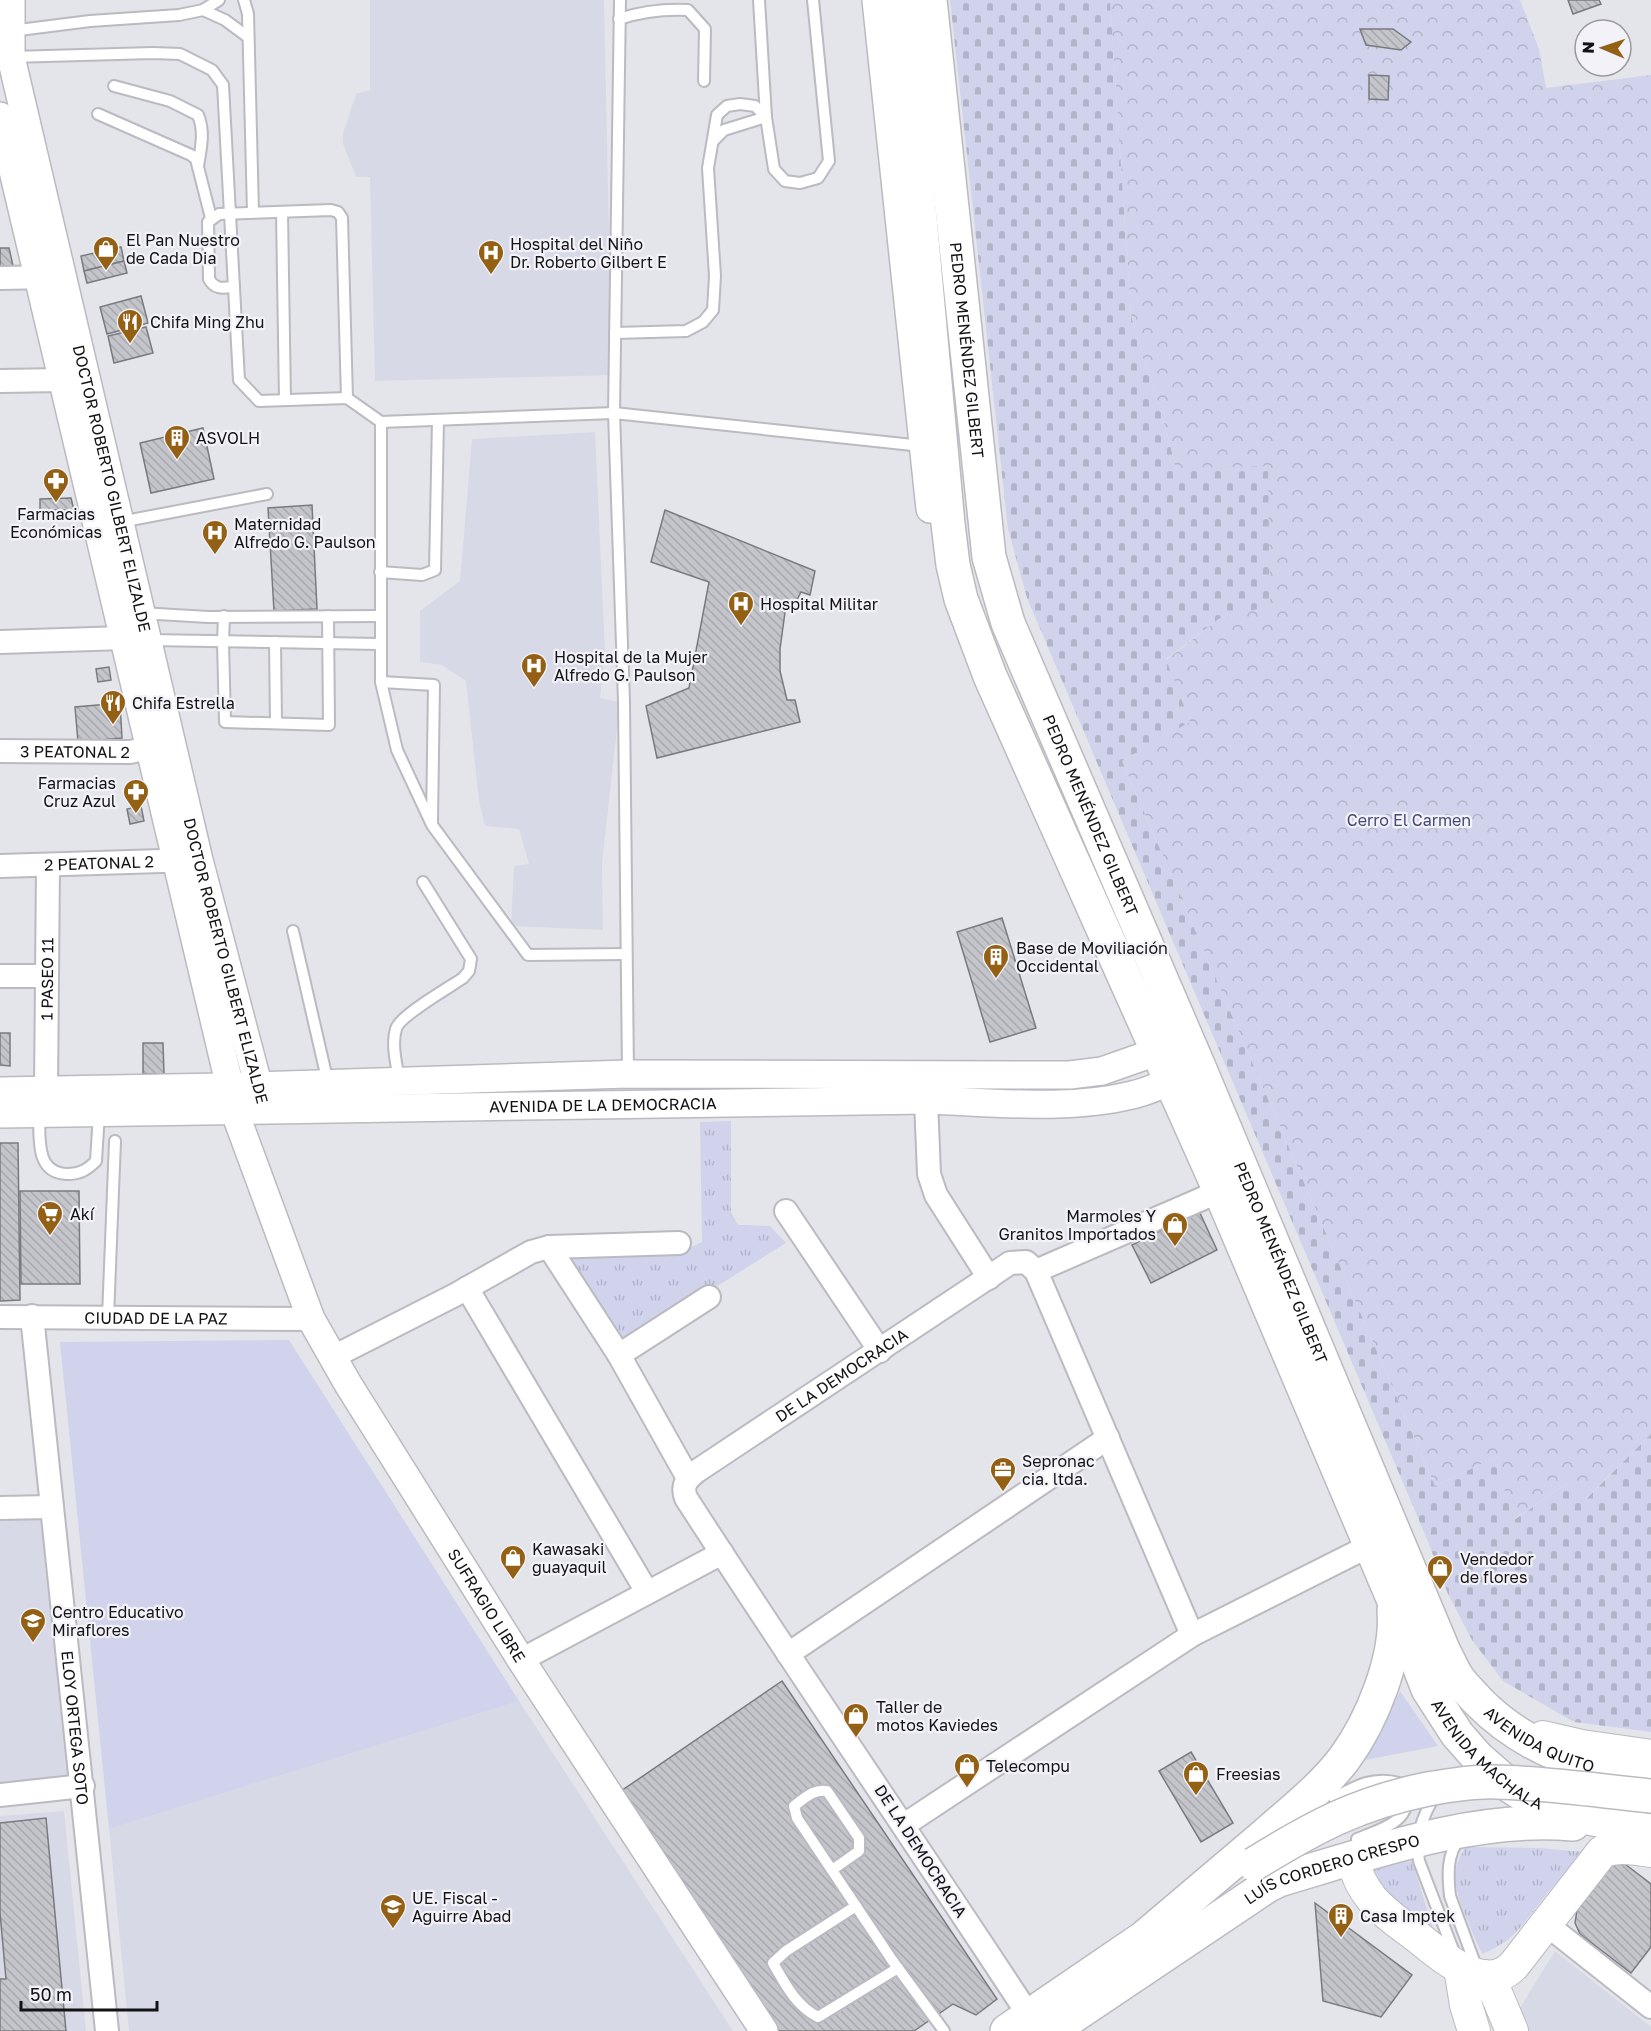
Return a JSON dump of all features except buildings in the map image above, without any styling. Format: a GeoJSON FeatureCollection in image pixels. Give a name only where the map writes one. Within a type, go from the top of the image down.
{"type":"FeatureCollection","features":[{"type":"Feature","properties":{"kind":"main road","name":"PEDRO MENÉNDEZ GILBERT"},"geometry":{"type":"LineString","coordinates":[[930,0],[987,536],[996,587],[1179,1060],[1220,1191],[1392,1596]]}},
{"type":"Feature","properties":{"kind":"main road","name":"PEDRO MENÉNDEZ GILBERT"},"geometry":{"type":"LineString","coordinates":[[892,6],[916,184],[932,447],[961,599],[990,676],[1179,1060],[1444,1653],[1457,1678],[1489,1712]]}},
{"type":"Feature","properties":{"kind":"main road"},"geometry":{"type":"LineString","coordinates":[[892,6],[886,105],[916,184]]}},
{"type":"Feature","properties":{"kind":"main road"},"geometry":{"type":"LineString","coordinates":[[942,579],[948,524]]}},
{"type":"Feature","properties":{"kind":"main road"},"geometry":{"type":"LineString","coordinates":[[1029,2026],[1320,1799],[1371,1712],[1387,1668],[1394,1640],[1395,1622],[1392,1596]]}},
{"type":"Feature","properties":{"kind":"main road","name":"AVENIDA MACHALA"},"geometry":{"type":"LineString","coordinates":[[1392,1596],[1428,1689],[1457,1734],[1499,1768],[1526,1796],[1546,1808],[1651,1831]]}},
{"type":"Feature","properties":{"kind":"main road","name":"AVENIDA QUITO"},"geometry":{"type":"LineString","coordinates":[[1489,1712],[1518,1735],[1558,1756],[1645,1776]]}},
{"type":"Feature","properties":{"kind":"main road","name":"LUÍS CORDERO CRESPO"},"geometry":{"type":"LineString","coordinates":[[1147,1935],[1302,1835],[1340,1815],[1401,1795],[1451,1785],[1645,1776]]}},
{"type":"Feature","properties":{"kind":"main road"},"geometry":{"type":"LineString","coordinates":[[1320,1799],[1348,1801],[1355,1806],[1360,1818],[1354,1848],[1359,1879],[1376,1904],[1434,1950],[1474,1973],[1496,1993],[1512,2031]]}},
{"type":"Feature","properties":{"kind":"main road","name":"LUÍS CORDERO CRESPO"},"geometry":{"type":"LineString","coordinates":[[1029,2026],[1267,1886],[1354,1848],[1478,1829],[1559,1823],[1651,1831]]}},
{"type":"Feature","properties":{"kind":"main road"},"geometry":{"type":"LineString","coordinates":[[1474,1973],[1500,1975],[1511,1968],[1602,1852],[1610,1848],[1651,1851]]}},
{"type":"Feature","properties":{"kind":"main road"},"geometry":{"type":"LineString","coordinates":[[1474,1973],[1464,1999],[1474,2031]]}},
{"type":"Feature","properties":{"kind":"street","name":"DOCTOR ROBERTO GILBERT ELIZALDE"},"geometry":{"type":"LineString","coordinates":[[11,0],[5,45],[50,278],[113,528],[119,568],[187,861],[232,1098],[252,1156]]}},
{"type":"Feature","properties":{"kind":"street","name":"PEDRO MENÉNDEZ GILBERT"},"geometry":{"type":"LineString","coordinates":[[886,105],[932,447],[932,525],[945,598],[961,641],[1120,1006],[1179,1060]]}},
{"type":"Feature","properties":{"kind":"street","name":"DOCTOR ROBERTO GILBERT ELIZALDE"},"geometry":{"type":"LineString","coordinates":[[0,116],[7,173],[50,278],[62,380],[113,528]]}},
{"type":"Feature","properties":{"kind":"street"},"geometry":{"type":"LineString","coordinates":[[0,278],[50,278]]}},
{"type":"Feature","properties":{"kind":"street"},"geometry":{"type":"LineString","coordinates":[[0,381],[62,380]]}},
{"type":"Feature","properties":{"kind":"street","name":"DOCTOR ROBERTO GILBERT ELIZALDE"},"geometry":{"type":"LineString","coordinates":[[119,568],[141,614],[136,639],[149,748],[262,1097],[252,1156]]}},
{"type":"Feature","properties":{"kind":"street"},"geometry":{"type":"LineString","coordinates":[[0,642],[136,639]]}},
{"type":"Feature","properties":{"kind":"street","name":"3 PEATONAL 2"},"geometry":{"type":"LineString","coordinates":[[0,751],[130,752],[149,748]]}},
{"type":"Feature","properties":{"kind":"street","name":"2 PEATONAL 2"},"geometry":{"type":"LineString","coordinates":[[0,866],[187,861]]}},
{"type":"Feature","properties":{"kind":"street","name":"1 PASEO 11"},"geometry":{"type":"LineString","coordinates":[[42,1102],[48,866]]}},
{"type":"Feature","properties":{"kind":"street"},"geometry":{"type":"LineString","coordinates":[[0,976],[46,976]]}},
{"type":"Feature","properties":{"kind":"street","name":"AVENIDA DE LA DEMOCRACIA"},"geometry":{"type":"LineString","coordinates":[[262,1097],[328,1083],[628,1074],[1070,1075],[1179,1060]]}},
{"type":"Feature","properties":{"kind":"street","name":"AVENIDA DE LA DEMOCRACIA"},"geometry":{"type":"LineString","coordinates":[[0,1114],[42,1102],[99,1112],[262,1097],[926,1100],[1068,1104],[1135,1095],[1179,1060]]}},
{"type":"Feature","properties":{"kind":"street"},"geometry":{"type":"LineString","coordinates":[[0,1092],[42,1102],[232,1098]]}},
{"type":"Feature","properties":{"kind":"street"},"geometry":{"type":"LineString","coordinates":[[926,1100],[928,1174],[936,1195],[989,1278]]}},
{"type":"Feature","properties":{"kind":"street","name":"SUFRAGIO LIBRE"},"geometry":{"type":"LineString","coordinates":[[252,1156],[311,1319],[333,1357],[521,1660],[764,2031]]}},
{"type":"Feature","properties":{"kind":"street"},"geometry":{"type":"LineString","coordinates":[[1192,1635],[1035,1271],[1220,1191]]}},
{"type":"Feature","properties":{"kind":"street"},"geometry":{"type":"LineString","coordinates":[[786,1211],[880,1351]]}},
{"type":"Feature","properties":{"kind":"street"},"geometry":{"type":"LineString","coordinates":[[333,1357],[467,1288],[531,1252],[549,1247],[679,1243]]}},
{"type":"Feature","properties":{"kind":"street"},"geometry":{"type":"LineString","coordinates":[[549,1247],[619,1355],[688,1478]]}},
{"type":"Feature","properties":{"kind":"street","name":"DE LA DEMOCRACIA"},"geometry":{"type":"LineString","coordinates":[[1029,2026],[904,1825],[686,1498],[684,1488],[688,1478],[1010,1263],[1026,1262],[1035,1271]]}},
{"type":"Feature","properties":{"kind":"street"},"geometry":{"type":"LineString","coordinates":[[467,1288],[647,1592]]}},
{"type":"Feature","properties":{"kind":"street"},"geometry":{"type":"LineString","coordinates":[[619,1355],[710,1297]]}},
{"type":"Feature","properties":{"kind":"street","name":"ELOY ORTEGA SOTO"},"geometry":{"type":"LineString","coordinates":[[32,1316],[107,2031]]}},
{"type":"Feature","properties":{"kind":"street","name":"CIUDAD DE LA PAZ"},"geometry":{"type":"LineString","coordinates":[[0,1317],[311,1319]]}},
{"type":"Feature","properties":{"kind":"street"},"geometry":{"type":"LineString","coordinates":[[789,1654],[1108,1438]]}},
{"type":"Feature","properties":{"kind":"street"},"geometry":{"type":"LineString","coordinates":[[0,1508],[52,1507]]}},
{"type":"Feature","properties":{"kind":"street"},"geometry":{"type":"LineString","coordinates":[[904,1825],[1192,1635],[1371,1545]]}},
{"type":"Feature","properties":{"kind":"street"},"geometry":{"type":"LineString","coordinates":[[521,1660],[722,1553]]}},
{"type":"Feature","properties":{"kind":"street"},"geometry":{"type":"LineString","coordinates":[[0,1795],[83,1786]]}},
{"type":"Feature","properties":{"kind":"street"},"geometry":{"type":"LineString","coordinates":[[1546,1924],[1650,2003]]}},
{"type":"Feature","properties":{"kind":"lane"},"geometry":{"type":"LineString","coordinates":[[5,45],[90,21],[179,15],[203,10],[219,0]]}},
{"type":"Feature","properties":{"kind":"lane"},"geometry":{"type":"LineString","coordinates":[[244,0],[248,14],[253,212]]}},
{"type":"Feature","properties":{"kind":"lane"},"geometry":{"type":"LineString","coordinates":[[620,0],[614,413],[624,702],[628,1074]]}},
{"type":"Feature","properties":{"kind":"lane"},"geometry":{"type":"LineString","coordinates":[[759,0],[766,117],[774,169],[785,181],[800,183],[818,178],[829,161],[813,0]]}},
{"type":"Feature","properties":{"kind":"lane"},"geometry":{"type":"LineString","coordinates":[[620,20],[640,12],[663,9],[688,10],[705,29],[704,81]]}},
{"type":"Feature","properties":{"kind":"lane"},"geometry":{"type":"LineString","coordinates":[[203,10],[225,20],[248,37]]}},
{"type":"Feature","properties":{"kind":"lane"},"geometry":{"type":"LineString","coordinates":[[5,45],[180,54],[212,70],[223,85],[239,380],[259,401],[347,398],[381,422],[614,413],[932,447]]}},
{"type":"Feature","properties":{"kind":"lane"},"geometry":{"type":"LineString","coordinates":[[114,86],[170,101],[198,115],[202,125],[203,140],[198,167]]}},
{"type":"Feature","properties":{"kind":"lane"},"geometry":{"type":"LineString","coordinates":[[615,333],[687,331],[703,322],[713,310],[715,276],[708,168],[717,115],[727,106],[741,104],[755,106],[766,117]]}},
{"type":"Feature","properties":{"kind":"lane"},"geometry":{"type":"LineString","coordinates":[[98,114],[184,151],[196,159],[211,218]]}},
{"type":"Feature","properties":{"kind":"lane"},"geometry":{"type":"LineString","coordinates":[[713,141],[724,130],[766,117]]}},
{"type":"Feature","properties":{"kind":"lane"},"geometry":{"type":"LineString","coordinates":[[234,287],[219,289],[209,279],[208,222],[211,218],[219,214],[230,213],[331,210],[338,212],[342,218],[347,398]]}},
{"type":"Feature","properties":{"kind":"lane"},"geometry":{"type":"LineString","coordinates":[[282,212],[285,400]]}},
{"type":"Feature","properties":{"kind":"lane"},"geometry":{"type":"LineString","coordinates":[[381,572],[422,575],[435,570],[438,421]]}},
{"type":"Feature","properties":{"kind":"lane"},"geometry":{"type":"LineString","coordinates":[[381,422],[381,682],[397,750],[432,825],[528,955],[626,954]]}},
{"type":"Feature","properties":{"kind":"lane"},"geometry":{"type":"LineString","coordinates":[[113,528],[267,494]]}},
{"type":"Feature","properties":{"kind":"lane"},"geometry":{"type":"LineString","coordinates":[[141,614],[380,616]]}},
{"type":"Feature","properties":{"kind":"lane"},"geometry":{"type":"LineString","coordinates":[[224,616],[225,722],[329,725],[328,616]]}},
{"type":"Feature","properties":{"kind":"lane"},"geometry":{"type":"LineString","coordinates":[[136,639],[380,644]]}},
{"type":"Feature","properties":{"kind":"lane"},"geometry":{"type":"LineString","coordinates":[[275,642],[276,723]]}},
{"type":"Feature","properties":{"kind":"lane"},"geometry":{"type":"LineString","coordinates":[[381,682],[434,685],[432,825]]}},
{"type":"Feature","properties":{"kind":"lane"},"geometry":{"type":"LineString","coordinates":[[399,1081],[394,1048],[396,1028],[407,1015],[463,978],[469,971],[471,959],[423,882]]}},
{"type":"Feature","properties":{"kind":"lane"},"geometry":{"type":"LineString","coordinates":[[293,931],[328,1083]]}},
{"type":"Feature","properties":{"kind":"lane"},"geometry":{"type":"LineString","coordinates":[[42,1102],[41,1154],[46,1167],[59,1174],[77,1174],[89,1168],[96,1161],[99,1112]]}},
{"type":"Feature","properties":{"kind":"lane"},"geometry":{"type":"LineString","coordinates":[[108,1317],[115,1141]]}},
{"type":"Feature","properties":{"kind":"lane"},"geometry":{"type":"LineString","coordinates":[[1499,1768],[1458,1776],[1447,1783],[1427,1808],[1418,1840],[1419,1861],[1501,2031]]}},
{"type":"Feature","properties":{"kind":"lane"},"geometry":{"type":"LineString","coordinates":[[1573,1771],[1645,1776]]}},
{"type":"Feature","properties":{"kind":"lane"},"geometry":{"type":"LineString","coordinates":[[1320,1799],[1373,1780],[1399,1783],[1406,1795],[1404,1814],[1354,1848]]}},
{"type":"Feature","properties":{"kind":"lane"},"geometry":{"type":"LineString","coordinates":[[832,1869],[859,1851],[859,1838],[827,1791],[819,1790],[794,1806],[797,1818],[898,1968],[944,2031]]}},
{"type":"Feature","properties":{"kind":"lane"},"geometry":{"type":"LineString","coordinates":[[1478,1829],[1463,1836],[1456,1843],[1450,1858],[1448,1877],[1450,1896],[1474,1973],[1484,2031]]}},
{"type":"Feature","properties":{"kind":"lane"},"geometry":{"type":"LineString","coordinates":[[856,1906],[786,1951],[773,1963],[790,1991],[807,2012],[818,2018],[898,1968]]}},
{"type":"Feature","properties":{"kind":"shaded area","name":"Hospital del Niño Dr. Roberto Gilbert E"},"geometry":{"type":"Polygon","coordinates":[[[370,0],[604,0],[612,375],[375,381],[370,177],[356,177],[343,144],[343,133],[356,94],[370,90],[370,0]]]}},
{"type":"Feature","properties":{"kind":"shaded area","name":"Hospital de la Mujer Alfredo G. Paulson"},"geometry":{"type":"Polygon","coordinates":[[[595,432],[605,652],[600,698],[620,702],[602,864],[603,930],[511,926],[514,866],[529,864],[519,829],[485,826],[479,801],[466,681],[442,665],[420,662],[420,611],[460,581],[472,439],[595,432]]]}},
{"type":"Feature","properties":{"kind":"shaded area","name":"Centro Educativo Miraflores"},"geometry":{"type":"Polygon","coordinates":[[[51,1508],[80,1779],[0,1786],[0,1509],[51,1508]]]}},
{"type":"Feature","properties":{"kind":"shaded area","name":"UE. Fiscal - Aguirre Abad"},"geometry":{"type":"Polygon","coordinates":[[[519,1701],[733,2031],[129,2031],[109,1829],[519,1701]]]}},
{"type":"Feature","properties":{"kind":"shaded area"},"geometry":{"type":"Polygon","coordinates":[[[64,1811],[86,2031],[0,2031],[0,1816],[64,1811]]]}},
{"type":"Feature","properties":{"kind":"shaded area"},"geometry":{"type":"Polygon","coordinates":[[[1555,1951],[1651,2027],[1651,2031],[1526,2031],[1518,2011],[1555,1951]]]}},
{"type":"Feature","properties":{"kind":"green space"},"geometry":{"type":"Polygon","coordinates":[[[950,0],[1110,0],[1131,316],[1176,468],[1268,466],[1270,606],[1220,618],[1166,659],[1190,722],[1122,761],[1435,1486],[1494,1458],[1514,1520],[1566,1484],[1586,1499],[1651,1434],[1651,1732],[1574,1722],[1503,1681],[1472,1640],[1448,1594],[1427,1539],[1027,598],[1008,529],[950,0]]]}},
{"type":"Feature","properties":{"kind":"green space","name":"Cerro El Carmen"},"geometry":{"type":"Polygon","coordinates":[[[1110,0],[1520,0],[1539,49],[1546,88],[1651,75],[1651,1434],[1585,1499],[1566,1484],[1513,1520],[1494,1458],[1435,1486],[1122,761],[1189,722],[1166,660],[1220,618],[1270,605],[1176,468],[1131,316],[1110,0]]]}},
{"type":"Feature","properties":{"kind":"green space"},"geometry":{"type":"Polygon","coordinates":[[[731,1121],[731,1212],[738,1225],[770,1226],[786,1243],[623,1345],[562,1251],[683,1251],[702,1242],[700,1122],[731,1121]]]}},
{"type":"Feature","properties":{"kind":"green space"},"geometry":{"type":"Polygon","coordinates":[[[289,1340],[519,1701],[109,1829],[60,1342],[289,1340]]]}},
{"type":"Feature","properties":{"kind":"green space"},"geometry":{"type":"Polygon","coordinates":[[[1400,1691],[1438,1746],[1365,1760],[1400,1691]]]}},
{"type":"Feature","properties":{"kind":"green space"},"geometry":{"type":"Polygon","coordinates":[[[1465,1847],[1539,1848],[1584,1852],[1511,1936],[1494,1949],[1482,1954],[1465,1914],[1455,1881],[1456,1866],[1465,1847]]]}},
{"type":"Feature","properties":{"kind":"green space"},"geometry":{"type":"Polygon","coordinates":[[[1412,1861],[1436,1938],[1383,1901],[1370,1870],[1412,1861]]]}},
{"type":"Feature","properties":{"kind":"place","name":"El Pan Nuestro de Cada Dia"},"geometry":{"type":"Point","coordinates":[106,272]}},
{"type":"Feature","properties":{"kind":"place","name":"Hospital del Niño Dr. Roberto Gilbert E"},"geometry":{"type":"Point","coordinates":[491,276]}},
{"type":"Feature","properties":{"kind":"place","name":"Chifa Ming Zhu"},"geometry":{"type":"Point","coordinates":[130,345]}},
{"type":"Feature","properties":{"kind":"place","name":"ASVOLH"},"geometry":{"type":"Point","coordinates":[177,461]}},
{"type":"Feature","properties":{"kind":"place","name":"Farmacias Económicas"},"geometry":{"type":"Point","coordinates":[56,504]}},
{"type":"Feature","properties":{"kind":"place","name":"Maternidad Alfredo G. Paulson"},"geometry":{"type":"Point","coordinates":[215,556]}},
{"type":"Feature","properties":{"kind":"place","name":"Hospital Militar"},"geometry":{"type":"Point","coordinates":[741,627]}},
{"type":"Feature","properties":{"kind":"place","name":"Hospital de la Mujer Alfredo G. Paulson"},"geometry":{"type":"Point","coordinates":[534,689]}},
{"type":"Feature","properties":{"kind":"place","name":"Chifa Estrella"},"geometry":{"type":"Point","coordinates":[113,726]}},
{"type":"Feature","properties":{"kind":"place","name":"Farmacias Cruz Azul"},"geometry":{"type":"Point","coordinates":[136,815]}},
{"type":"Feature","properties":{"kind":"place","name":"Base de Moviliación Occidental"},"geometry":{"type":"Point","coordinates":[996,980]}},
{"type":"Feature","properties":{"kind":"place","name":"Akí"},"geometry":{"type":"Point","coordinates":[50,1237]}},
{"type":"Feature","properties":{"kind":"place","name":"Marmoles Y Granitos Importados"},"geometry":{"type":"Point","coordinates":[1175,1248]}},
{"type":"Feature","properties":{"kind":"place","name":"Sepronac cia. ltda."},"geometry":{"type":"Point","coordinates":[1003,1493]}},
{"type":"Feature","properties":{"kind":"place","name":"Kawasaki guayaquil"},"geometry":{"type":"Point","coordinates":[513,1581]}},
{"type":"Feature","properties":{"kind":"place","name":"Vendedor de flores"},"geometry":{"type":"Point","coordinates":[1440,1591]}},
{"type":"Feature","properties":{"kind":"place","name":"Centro Educativo Miraflores"},"geometry":{"type":"Point","coordinates":[33,1644]}},
{"type":"Feature","properties":{"kind":"place","name":"Taller de motos Kaviedes"},"geometry":{"type":"Point","coordinates":[856,1739]}},
{"type":"Feature","properties":{"kind":"place","name":"Telecompu"},"geometry":{"type":"Point","coordinates":[967,1789]}},
{"type":"Feature","properties":{"kind":"place","name":"Freesias"},"geometry":{"type":"Point","coordinates":[1196,1797]}},
{"type":"Feature","properties":{"kind":"place","name":"UE. Fiscal - Aguirre Abad"},"geometry":{"type":"Point","coordinates":[393,1930]}},
{"type":"Feature","properties":{"kind":"place","name":"Casa Imptek"},"geometry":{"type":"Point","coordinates":[1341,1939]}}]}
